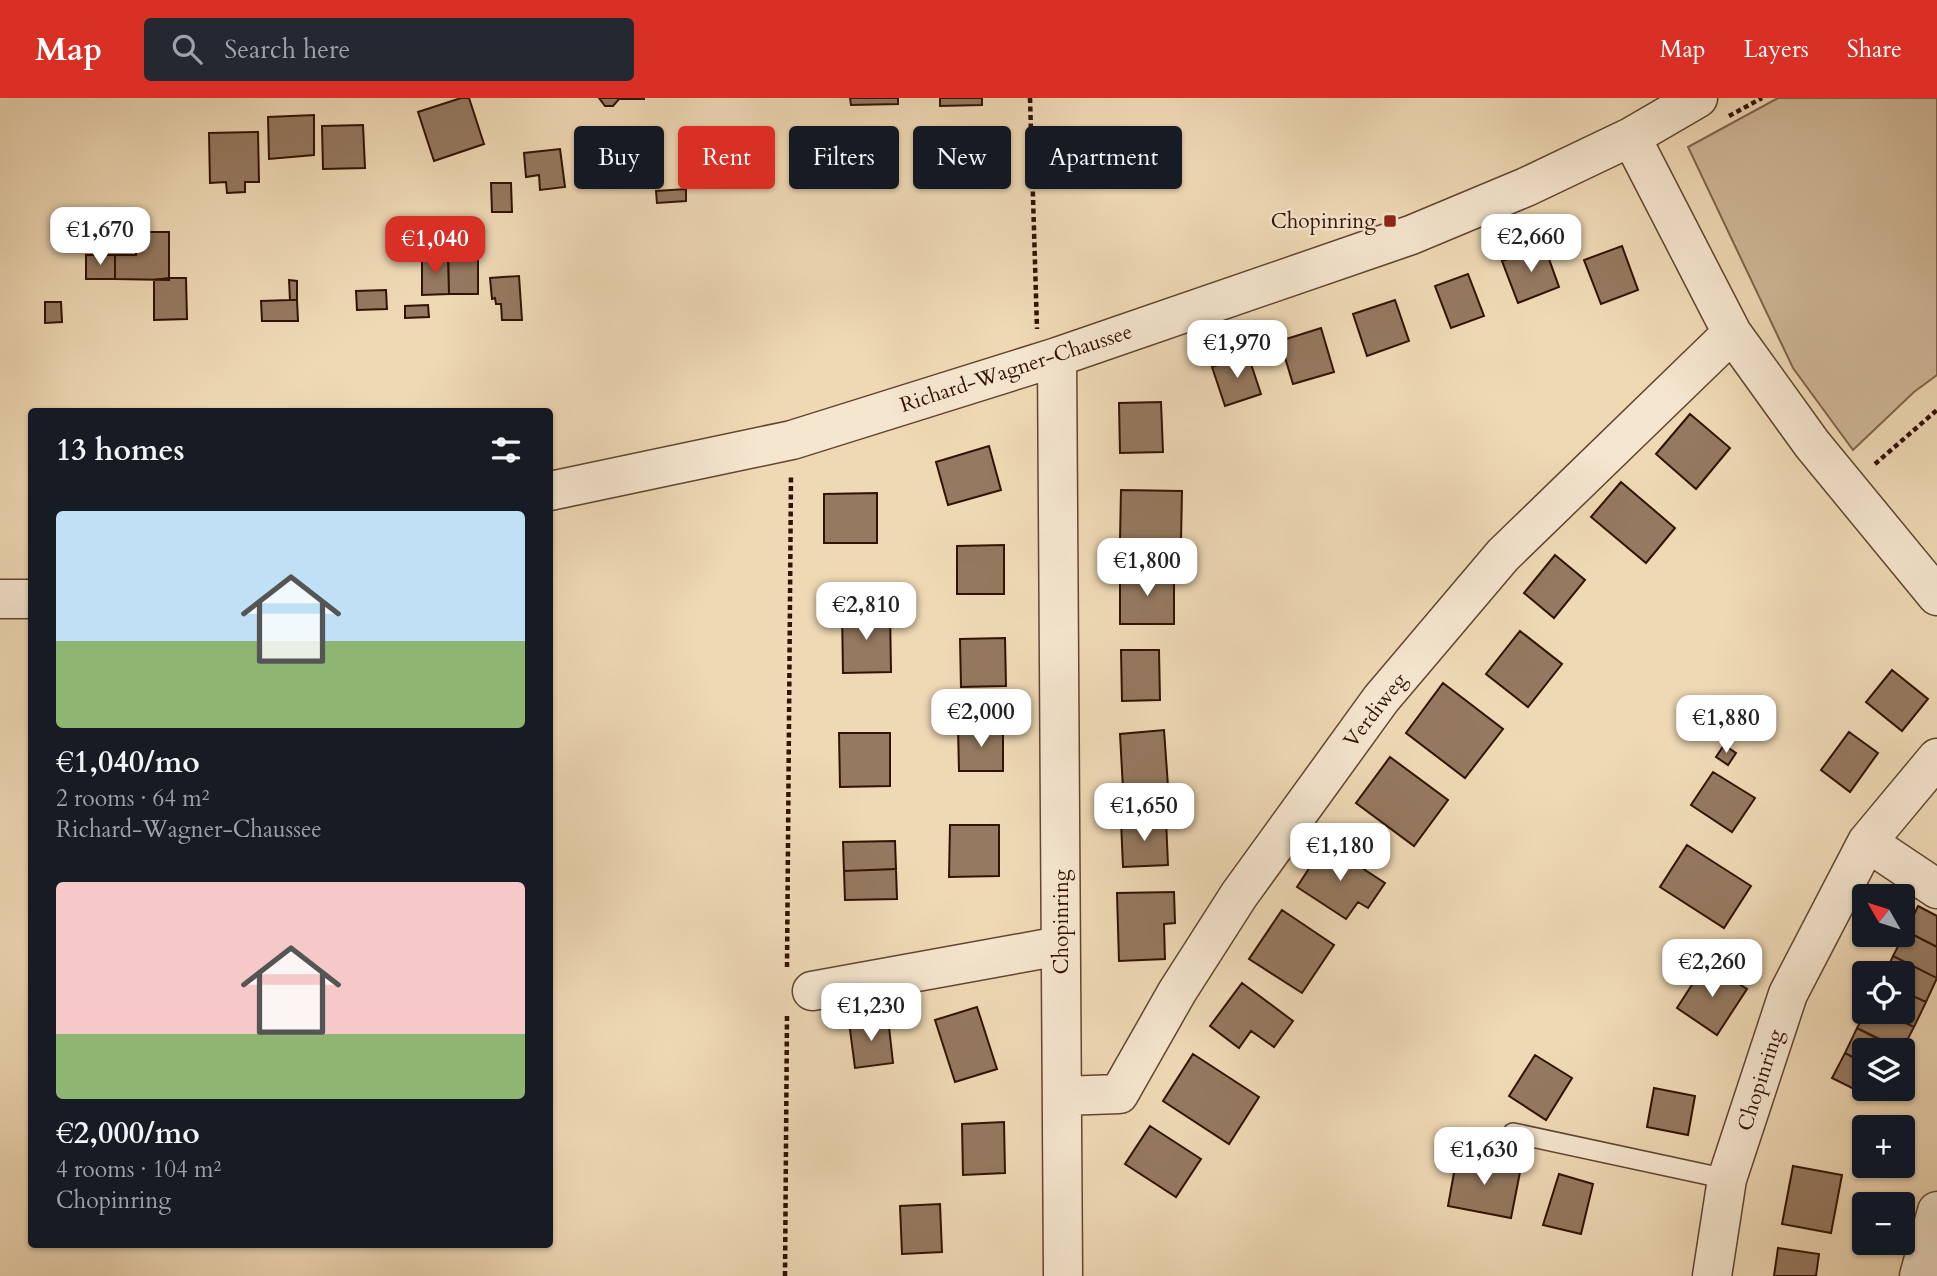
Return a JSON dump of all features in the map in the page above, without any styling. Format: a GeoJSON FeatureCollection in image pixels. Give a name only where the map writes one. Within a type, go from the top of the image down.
{"type":"FeatureCollection","features":[{"type":"Feature","properties":{"kind":"street","name":"Richard-Wagner-Chaussee"},"geometry":{"type":"LineString","coordinates":[[553,490],[792,440],[1047,359],[1411,235],[1526,187],[1631,137],[1698,98]]}},
{"type":"Feature","properties":{"kind":"street"},"geometry":{"type":"LineString","coordinates":[[1631,137],[1732,333],[1848,487],[1937,596]]}},
{"type":"Feature","properties":{"kind":"street","name":"Verdiweg"},"geometry":{"type":"LineString","coordinates":[[1062,1096],[1119,1094],[1177,992],[1240,895],[1381,699],[1503,555],[1732,333]]}},
{"type":"Feature","properties":{"kind":"street","name":"Chopinring"},"geometry":{"type":"LineString","coordinates":[[1047,359],[1059,406],[1060,946],[1062,1096],[1069,1272]]}},
{"type":"Feature","properties":{"kind":"street"},"geometry":{"type":"LineString","coordinates":[[0,599],[28,598]]}},
{"type":"Feature","properties":{"kind":"street","name":"Chopinring"},"geometry":{"type":"LineString","coordinates":[[1712,1276],[1727,1179],[1788,994],[1867,842],[1937,758]]}},
{"type":"Feature","properties":{"kind":"street"},"geometry":{"type":"LineString","coordinates":[[1867,842],[1937,890]]}},
{"type":"Feature","properties":{"kind":"street"},"geometry":{"type":"LineString","coordinates":[[795,994],[1060,946]]}},
{"type":"Feature","properties":{"kind":"street"},"geometry":{"type":"LineString","coordinates":[[1919,1276],[1937,1212]]}},
{"type":"Feature","properties":{"kind":"lane"},"geometry":{"type":"LineString","coordinates":[[1513,1133],[1727,1179]]}},
{"type":"Feature","properties":{"kind":"path"},"geometry":{"type":"LineString","coordinates":[[1030,98],[1047,359]]}},
{"type":"Feature","properties":{"kind":"path"},"geometry":{"type":"LineString","coordinates":[[1848,487],[1937,410]]}},
{"type":"Feature","properties":{"kind":"path"},"geometry":{"type":"LineString","coordinates":[[785,1276],[795,994],[792,440]]}},
{"type":"Feature","properties":{"kind":"shaded area"},"geometry":{"type":"Polygon","coordinates":[[[1778,98],[1937,98],[1937,375],[1914,392],[1853,450],[1793,368],[1688,147],[1778,98]]]}},
{"type":"Feature","properties":{"kind":"building"},"geometry":{"type":"Polygon","coordinates":[[[461,98],[469,98],[484,144],[434,161],[418,112],[461,98]]]}},
{"type":"Feature","properties":{"kind":"building"},"geometry":{"type":"Polygon","coordinates":[[[599,98],[644,99],[619,99],[613,106],[605,106],[599,98]]]}},
{"type":"Feature","properties":{"kind":"building"},"geometry":{"type":"Polygon","coordinates":[[[850,98],[898,98],[898,104],[851,105],[850,98]]]}},
{"type":"Feature","properties":{"kind":"building"},"geometry":{"type":"Polygon","coordinates":[[[940,98],[982,98],[982,105],[940,106],[940,98]]]}},
{"type":"Feature","properties":{"kind":"building"},"geometry":{"type":"Polygon","coordinates":[[[314,115],[314,155],[269,159],[268,117],[314,115]]]}},
{"type":"Feature","properties":{"kind":"building"},"geometry":{"type":"Polygon","coordinates":[[[363,125],[365,168],[323,169],[322,126],[363,125]]]}},
{"type":"Feature","properties":{"kind":"building"},"geometry":{"type":"Polygon","coordinates":[[[258,132],[259,182],[245,182],[245,192],[227,193],[226,182],[210,183],[209,133],[258,132]]]}},
{"type":"Feature","properties":{"kind":"building"},"geometry":{"type":"Polygon","coordinates":[[[560,149],[565,187],[540,190],[539,175],[526,177],[524,153],[560,149]]]}},
{"type":"Feature","properties":{"kind":"building"},"geometry":{"type":"Polygon","coordinates":[[[491,183],[511,183],[512,212],[492,212],[491,183]]]}},
{"type":"Feature","properties":{"kind":"building"},"geometry":{"type":"Polygon","coordinates":[[[686,189],[686,201],[657,203],[656,191],[686,189]]]}},
{"type":"Feature","properties":{"kind":"building"},"geometry":{"type":"Polygon","coordinates":[[[136,232],[169,232],[169,280],[115,279],[115,255],[136,255],[136,232]]]}},
{"type":"Feature","properties":{"kind":"building"},"geometry":{"type":"Polygon","coordinates":[[[448,244],[462,244],[462,258],[478,258],[478,294],[449,294],[448,244]]]}},
{"type":"Feature","properties":{"kind":"building"},"geometry":{"type":"Polygon","coordinates":[[[1544,245],[1559,287],[1518,303],[1502,261],[1544,245]]]}},
{"type":"Feature","properties":{"kind":"building"},"geometry":{"type":"Polygon","coordinates":[[[1622,246],[1638,290],[1601,304],[1584,260],[1622,246]]]}},
{"type":"Feature","properties":{"kind":"building"},"geometry":{"type":"Polygon","coordinates":[[[86,255],[115,255],[115,279],[86,279],[86,255]]]}},
{"type":"Feature","properties":{"kind":"building"},"geometry":{"type":"Polygon","coordinates":[[[422,258],[448,258],[449,294],[422,295],[422,258]]]}},
{"type":"Feature","properties":{"kind":"building"},"geometry":{"type":"Polygon","coordinates":[[[1468,274],[1484,316],[1451,328],[1435,286],[1468,274]]]}},
{"type":"Feature","properties":{"kind":"building"},"geometry":{"type":"Polygon","coordinates":[[[519,276],[522,320],[502,320],[501,304],[496,304],[495,298],[492,299],[490,278],[519,276]]]}},
{"type":"Feature","properties":{"kind":"building"},"geometry":{"type":"Polygon","coordinates":[[[186,278],[187,319],[154,320],[154,280],[186,278]]]}},
{"type":"Feature","properties":{"kind":"building"},"geometry":{"type":"Polygon","coordinates":[[[289,280],[297,281],[297,300],[290,300],[289,280]]]}},
{"type":"Feature","properties":{"kind":"building"},"geometry":{"type":"Polygon","coordinates":[[[386,290],[387,309],[357,310],[356,291],[386,290]]]}},
{"type":"Feature","properties":{"kind":"building"},"geometry":{"type":"Polygon","coordinates":[[[297,300],[298,321],[262,321],[261,301],[297,300]]]}},
{"type":"Feature","properties":{"kind":"building"},"geometry":{"type":"Polygon","coordinates":[[[1395,300],[1409,341],[1367,356],[1353,314],[1395,300]]]}},
{"type":"Feature","properties":{"kind":"building"},"geometry":{"type":"Polygon","coordinates":[[[45,302],[61,302],[62,322],[45,323],[45,302]]]}},
{"type":"Feature","properties":{"kind":"building"},"geometry":{"type":"Polygon","coordinates":[[[428,305],[429,317],[405,318],[405,306],[428,305]]]}},
{"type":"Feature","properties":{"kind":"building"},"geometry":{"type":"Polygon","coordinates":[[[1321,328],[1334,372],[1293,384],[1280,341],[1321,328]]]}},
{"type":"Feature","properties":{"kind":"building"},"geometry":{"type":"Polygon","coordinates":[[[1248,355],[1261,394],[1225,406],[1212,367],[1248,355]]]}},
{"type":"Feature","properties":{"kind":"building"},"geometry":{"type":"Polygon","coordinates":[[[1161,402],[1163,452],[1120,453],[1119,403],[1161,402]]]}},
{"type":"Feature","properties":{"kind":"building"},"geometry":{"type":"Polygon","coordinates":[[[1690,414],[1730,448],[1696,489],[1656,454],[1690,414]]]}},
{"type":"Feature","properties":{"kind":"building"},"geometry":{"type":"Polygon","coordinates":[[[989,446],[1001,490],[948,505],[936,462],[989,446]]]}},
{"type":"Feature","properties":{"kind":"building"},"geometry":{"type":"Polygon","coordinates":[[[1621,482],[1675,528],[1646,563],[1591,517],[1621,482]]]}},
{"type":"Feature","properties":{"kind":"building"},"geometry":{"type":"Polygon","coordinates":[[[1121,490],[1182,491],[1181,541],[1120,540],[1121,490]]]}},
{"type":"Feature","properties":{"kind":"building"},"geometry":{"type":"Polygon","coordinates":[[[877,493],[877,543],[824,543],[824,494],[877,493]]]}},
{"type":"Feature","properties":{"kind":"building"},"geometry":{"type":"Polygon","coordinates":[[[1004,545],[1004,594],[957,594],[957,546],[1004,545]]]}},
{"type":"Feature","properties":{"kind":"building"},"geometry":{"type":"Polygon","coordinates":[[[1555,555],[1585,580],[1554,618],[1524,593],[1555,555]]]}},
{"type":"Feature","properties":{"kind":"building"},"geometry":{"type":"Polygon","coordinates":[[[1120,571],[1174,571],[1174,624],[1120,624],[1120,571]]]}},
{"type":"Feature","properties":{"kind":"building"},"geometry":{"type":"Polygon","coordinates":[[[890,610],[891,672],[843,673],[842,611],[890,610]]]}},
{"type":"Feature","properties":{"kind":"building"},"geometry":{"type":"Polygon","coordinates":[[[1520,631],[1562,664],[1528,707],[1486,674],[1520,631]]]}},
{"type":"Feature","properties":{"kind":"building"},"geometry":{"type":"Polygon","coordinates":[[[1005,638],[1006,686],[961,687],[960,639],[1005,638]]]}},
{"type":"Feature","properties":{"kind":"building"},"geometry":{"type":"Polygon","coordinates":[[[1121,650],[1159,650],[1160,700],[1122,701],[1121,650]]]}},
{"type":"Feature","properties":{"kind":"building"},"geometry":{"type":"Polygon","coordinates":[[[1892,670],[1928,699],[1902,731],[1866,702],[1892,670]]]}},
{"type":"Feature","properties":{"kind":"building"},"geometry":{"type":"Polygon","coordinates":[[[1443,683],[1503,729],[1465,778],[1406,733],[1443,683]]]}},
{"type":"Feature","properties":{"kind":"building"},"geometry":{"type":"Polygon","coordinates":[[[958,728],[1003,728],[1003,771],[959,771],[958,728]]]}},
{"type":"Feature","properties":{"kind":"building"},"geometry":{"type":"Polygon","coordinates":[[[1164,730],[1168,786],[1123,789],[1120,734],[1164,730]]]}},
{"type":"Feature","properties":{"kind":"building"},"geometry":{"type":"Polygon","coordinates":[[[1849,732],[1878,753],[1850,792],[1821,770],[1849,732]]]}},
{"type":"Feature","properties":{"kind":"building"},"geometry":{"type":"Polygon","coordinates":[[[839,733],[890,733],[890,786],[840,787],[839,733]]]}},
{"type":"Feature","properties":{"kind":"building"},"geometry":{"type":"Polygon","coordinates":[[[1724,745],[1736,753],[1728,765],[1716,757],[1724,745]]]}},
{"type":"Feature","properties":{"kind":"building"},"geometry":{"type":"Polygon","coordinates":[[[1390,757],[1448,800],[1414,846],[1356,803],[1390,757]]]}},
{"type":"Feature","properties":{"kind":"building"},"geometry":{"type":"Polygon","coordinates":[[[1713,772],[1755,798],[1732,832],[1691,805],[1713,772]]]}},
{"type":"Feature","properties":{"kind":"building"},"geometry":{"type":"Polygon","coordinates":[[[1166,819],[1168,865],[1123,867],[1121,821],[1166,819]]]}},
{"type":"Feature","properties":{"kind":"building"},"geometry":{"type":"Polygon","coordinates":[[[950,825],[999,825],[999,876],[949,877],[950,825]]]}},
{"type":"Feature","properties":{"kind":"building"},"geometry":{"type":"Polygon","coordinates":[[[895,841],[896,869],[844,871],[843,842],[895,841]]]}},
{"type":"Feature","properties":{"kind":"building"},"geometry":{"type":"Polygon","coordinates":[[[1325,844],[1385,883],[1368,908],[1358,902],[1346,919],[1297,887],[1325,844]]]}},
{"type":"Feature","properties":{"kind":"building"},"geometry":{"type":"Polygon","coordinates":[[[1687,845],[1751,886],[1724,928],[1660,887],[1687,845]]]}},
{"type":"Feature","properties":{"kind":"building"},"geometry":{"type":"Polygon","coordinates":[[[896,869],[897,899],[845,900],[844,871],[896,869]]]}},
{"type":"Feature","properties":{"kind":"building"},"geometry":{"type":"Polygon","coordinates":[[[1174,892],[1175,923],[1164,924],[1165,959],[1119,961],[1117,893],[1174,892]]]}},
{"type":"Feature","properties":{"kind":"building"},"geometry":{"type":"Polygon","coordinates":[[[1918,906],[1937,916],[1937,947],[1915,936],[1915,912],[1918,906]]]}},
{"type":"Feature","properties":{"kind":"building"},"geometry":{"type":"Polygon","coordinates":[[[1282,910],[1334,945],[1302,993],[1249,959],[1282,910]]]}},
{"type":"Feature","properties":{"kind":"building"},"geometry":{"type":"Polygon","coordinates":[[[1915,936],[1937,947],[1937,978],[1915,967],[1915,961],[1903,961],[1893,956],[1898,947],[1915,947],[1915,936]]]}},
{"type":"Feature","properties":{"kind":"building"},"geometry":{"type":"Polygon","coordinates":[[[1893,956],[1903,961],[1891,961],[1893,956]]]}},
{"type":"Feature","properties":{"kind":"building"},"geometry":{"type":"Polygon","coordinates":[[[1706,963],[1747,989],[1717,1035],[1677,1008],[1706,963]]]}},
{"type":"Feature","properties":{"kind":"building"},"geometry":{"type":"Polygon","coordinates":[[[1915,967],[1937,978],[1926,1002],[1915,997],[1915,967]]]}},
{"type":"Feature","properties":{"kind":"building"},"geometry":{"type":"Polygon","coordinates":[[[1242,983],[1293,1021],[1274,1047],[1251,1031],[1239,1048],[1210,1026],[1242,983]]]}},
{"type":"Feature","properties":{"kind":"building"},"geometry":{"type":"Polygon","coordinates":[[[1915,997],[1926,1002],[1914,1027],[1908,1024],[1915,1024],[1915,997]]]}},
{"type":"Feature","properties":{"kind":"building"},"geometry":{"type":"Polygon","coordinates":[[[977,1007],[997,1069],[955,1082],[935,1020],[977,1007]]]}},
{"type":"Feature","properties":{"kind":"building"},"geometry":{"type":"Polygon","coordinates":[[[888,1018],[893,1063],[855,1068],[849,1022],[888,1018]]]}},
{"type":"Feature","properties":{"kind":"building"},"geometry":{"type":"Polygon","coordinates":[[[1859,1024],[1908,1024],[1914,1027],[1908,1038],[1877,1038],[1857,1028],[1859,1024]]]}},
{"type":"Feature","properties":{"kind":"building"},"geometry":{"type":"Polygon","coordinates":[[[1857,1028],[1876,1038],[1852,1038],[1857,1028]]]}},
{"type":"Feature","properties":{"kind":"building"},"geometry":{"type":"Polygon","coordinates":[[[1852,1038],[1852,1057],[1845,1053],[1852,1038]]]}},
{"type":"Feature","properties":{"kind":"building"},"geometry":{"type":"Polygon","coordinates":[[[1845,1053],[1852,1057],[1852,1088],[1832,1078],[1845,1053]]]}},
{"type":"Feature","properties":{"kind":"building"},"geometry":{"type":"Polygon","coordinates":[[[1193,1054],[1259,1097],[1229,1144],[1163,1101],[1193,1054]]]}},
{"type":"Feature","properties":{"kind":"building"},"geometry":{"type":"Polygon","coordinates":[[[1535,1055],[1572,1078],[1546,1120],[1509,1096],[1535,1055]]]}},
{"type":"Feature","properties":{"kind":"building"},"geometry":{"type":"Polygon","coordinates":[[[1654,1088],[1695,1096],[1688,1135],[1647,1127],[1654,1088]]]}},
{"type":"Feature","properties":{"kind":"building"},"geometry":{"type":"Polygon","coordinates":[[[1004,1122],[1005,1173],[963,1175],[962,1124],[1004,1122]]]}},
{"type":"Feature","properties":{"kind":"building"},"geometry":{"type":"Polygon","coordinates":[[[1150,1126],[1201,1159],[1176,1197],[1125,1164],[1150,1126]]]}},
{"type":"Feature","properties":{"kind":"building"},"geometry":{"type":"Polygon","coordinates":[[[1457,1156],[1521,1167],[1511,1218],[1448,1206],[1457,1156]]]}},
{"type":"Feature","properties":{"kind":"building"},"geometry":{"type":"Polygon","coordinates":[[[1793,1166],[1842,1175],[1831,1233],[1782,1224],[1793,1166]]]}},
{"type":"Feature","properties":{"kind":"building"},"geometry":{"type":"Polygon","coordinates":[[[1559,1174],[1593,1184],[1581,1234],[1543,1225],[1559,1174]]]}},
{"type":"Feature","properties":{"kind":"building"},"geometry":{"type":"Polygon","coordinates":[[[940,1204],[942,1252],[902,1254],[900,1206],[940,1204]]]}},
{"type":"Feature","properties":{"kind":"building"},"geometry":{"type":"Polygon","coordinates":[[[1778,1248],[1819,1254],[1816,1276],[1774,1276],[1778,1248]]]}},
{"type":"Feature","properties":{"kind":"place","name":"Chopinring"},"geometry":{"type":"Point","coordinates":[1390,221]}}]}
